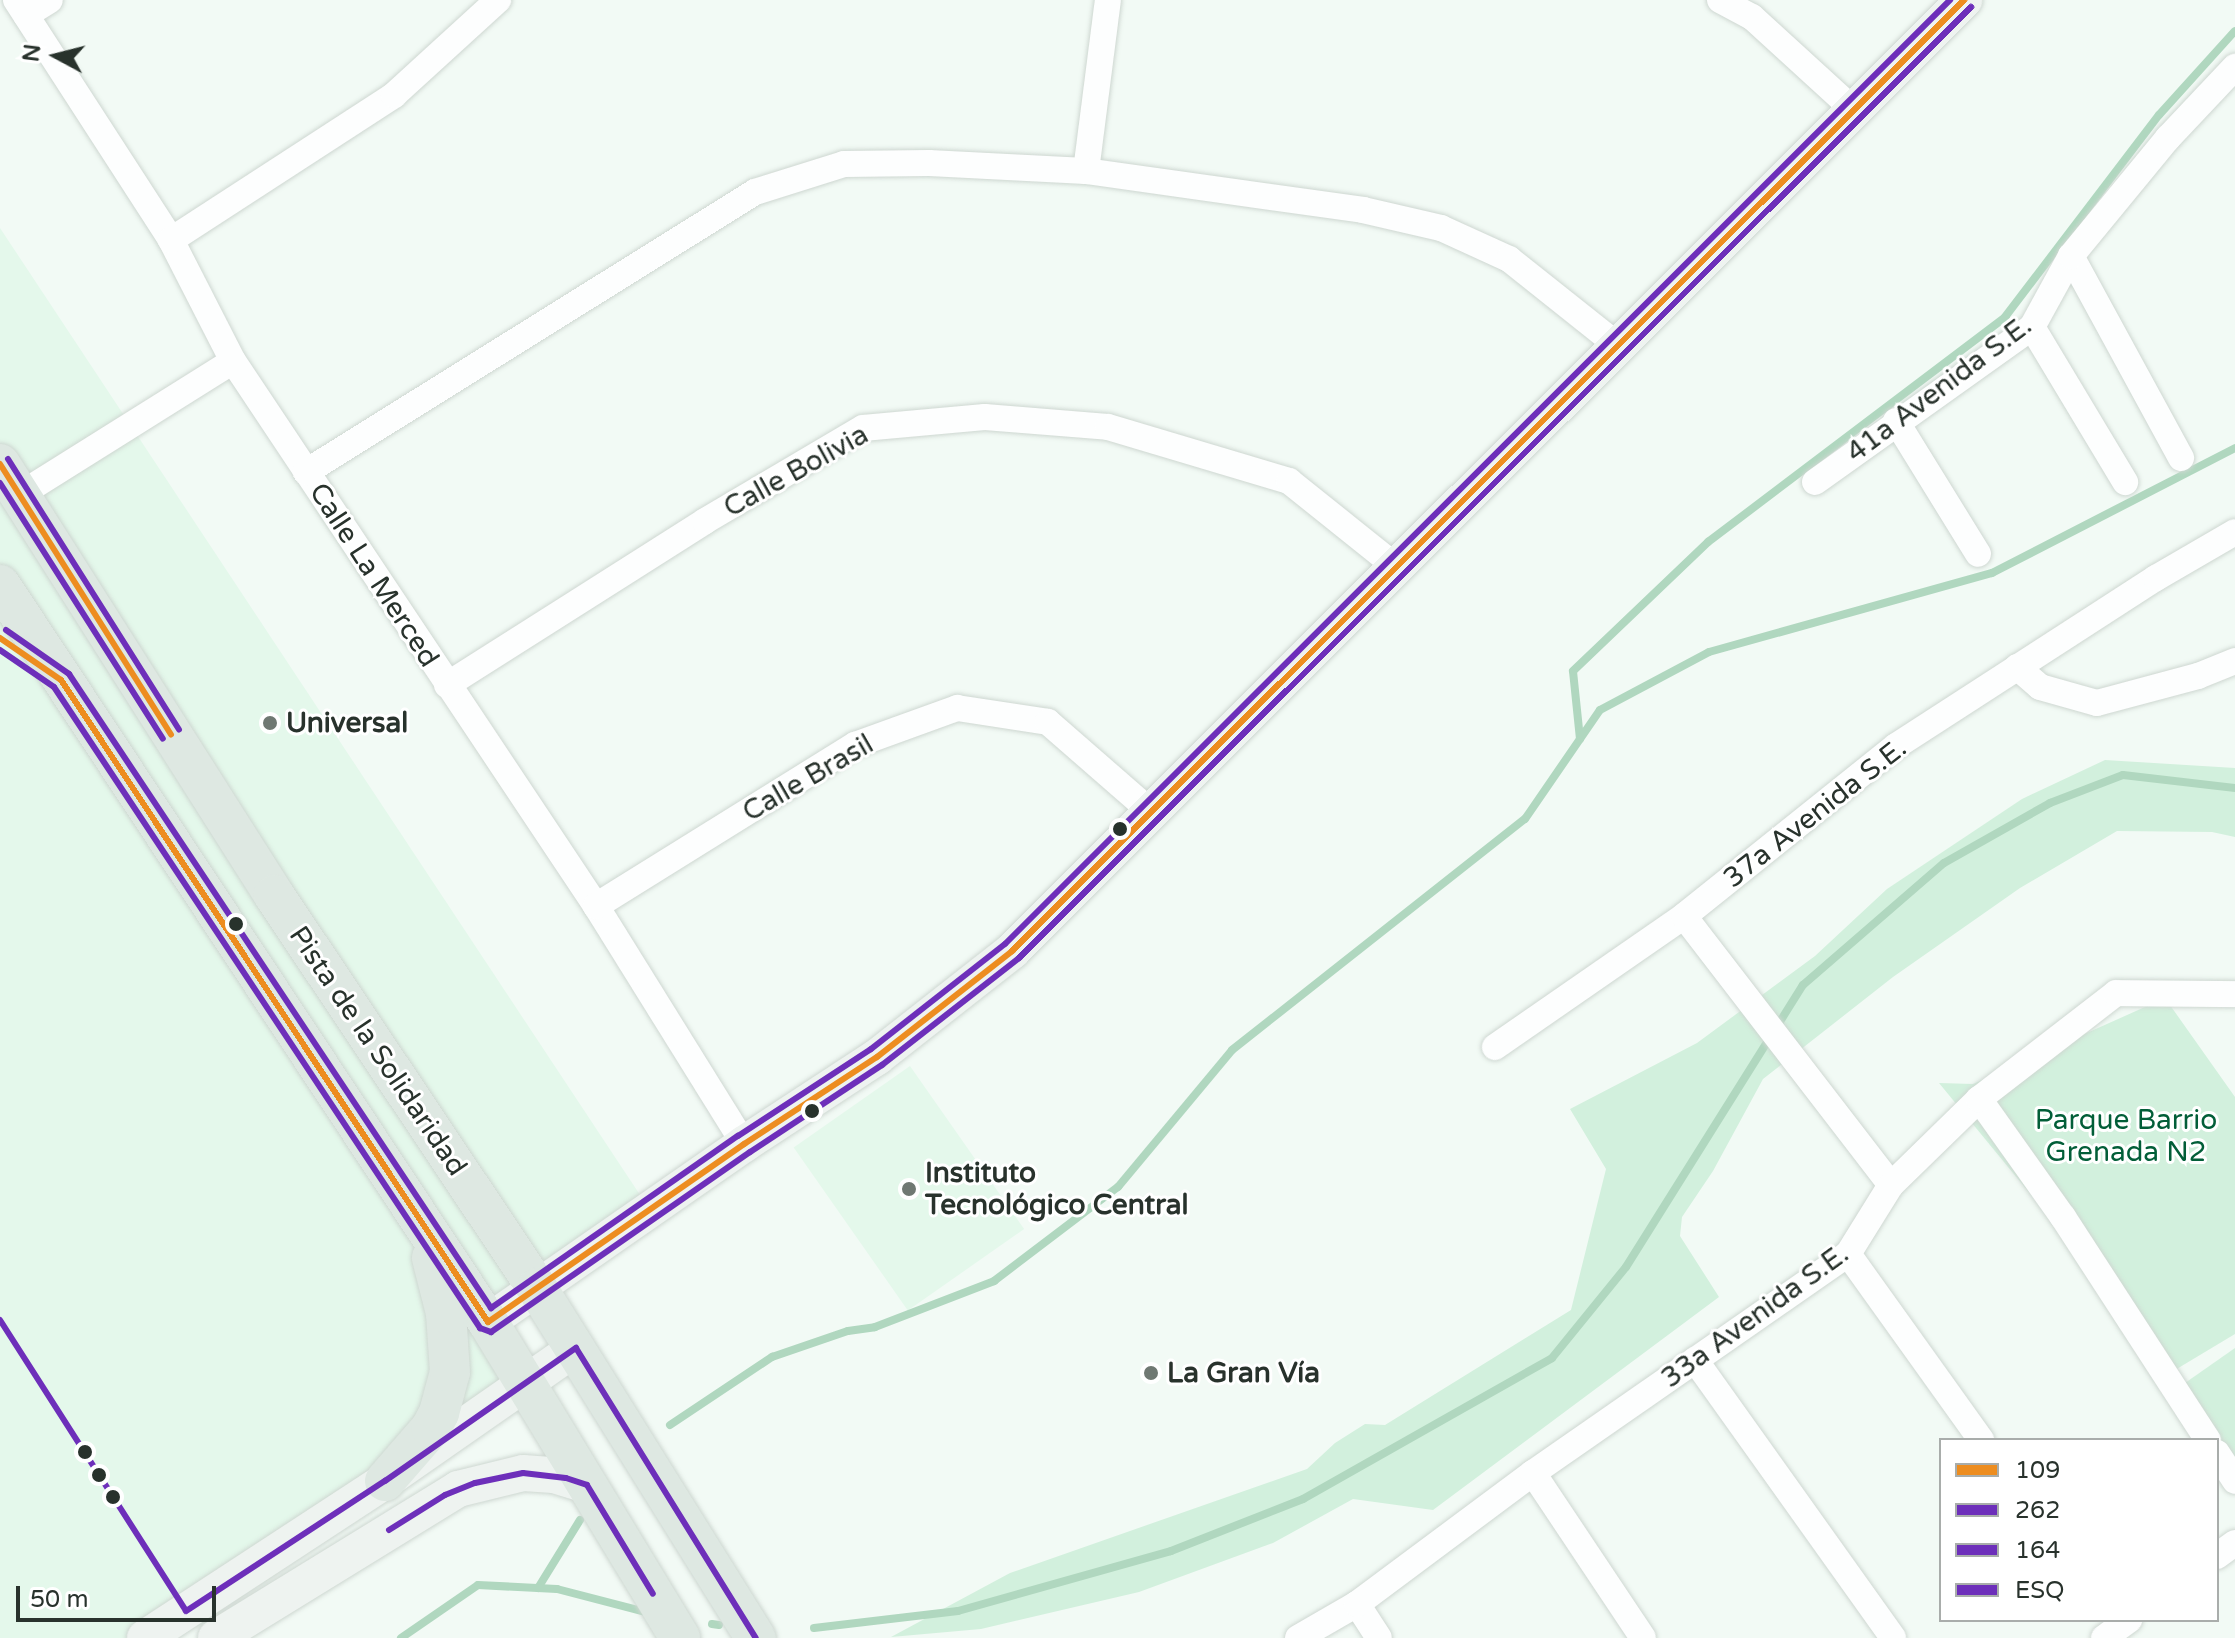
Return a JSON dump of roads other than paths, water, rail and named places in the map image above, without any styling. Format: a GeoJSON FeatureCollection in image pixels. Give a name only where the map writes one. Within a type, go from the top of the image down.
{"type":"FeatureCollection","features":[{"type":"Feature","properties":{"kind":"main road","name":"Pista de la Solidaridad"},"geometry":{"type":"LineString","coordinates":[[10,479],[265,882],[576,1348],[756,1638]]}},
{"type":"Feature","properties":{"kind":"main road","name":"Pista de la Solidaridad"},"geometry":{"type":"LineString","coordinates":[[0,585],[488,1322],[680,1638]]}},
{"type":"Feature","properties":{"kind":"main road"},"geometry":{"type":"LineString","coordinates":[[385,1481],[431,1428],[439,1413],[450,1372],[446,1313],[418,1216]]}},
{"type":"Feature","properties":{"kind":"street"},"geometry":{"type":"LineString","coordinates":[[21,8],[50,0]]}},
{"type":"Feature","properties":{"kind":"street"},"geometry":{"type":"LineString","coordinates":[[171,240],[394,95],[498,0]]}},
{"type":"Feature","properties":{"kind":"street"},"geometry":{"type":"LineString","coordinates":[[1086,171],[1108,0]]}},
{"type":"Feature","properties":{"kind":"street"},"geometry":{"type":"LineString","coordinates":[[1720,0],[1752,17],[1855,111]]}},
{"type":"Feature","properties":{"kind":"street"},"geometry":{"type":"LineString","coordinates":[[488,1322],[744,1144],[877,1057],[1012,951],[1964,0]]}},
{"type":"Feature","properties":{"kind":"street","name":"Calle La Merced"},"geometry":{"type":"LineString","coordinates":[[21,8],[171,240],[233,361],[596,906],[744,1144]]}},
{"type":"Feature","properties":{"kind":"street","name":"41a Avenida S.E."},"geometry":{"type":"LineString","coordinates":[[1815,482],[1896,421],[2032,327],[2071,256],[2168,138],[2234,71]]}},
{"type":"Feature","properties":{"kind":"street"},"geometry":{"type":"LineString","coordinates":[[306,472],[755,192],[844,164],[929,163],[1086,171],[1363,210],[1441,228],[1509,259],[1617,345]]}},
{"type":"Feature","properties":{"kind":"street"},"geometry":{"type":"LineString","coordinates":[[2071,256],[2181,458]]}},
{"type":"Feature","properties":{"kind":"street"},"geometry":{"type":"LineString","coordinates":[[2032,327],[2125,482]]}},
{"type":"Feature","properties":{"kind":"street"},"geometry":{"type":"LineString","coordinates":[[10,479],[233,361]]}},
{"type":"Feature","properties":{"kind":"street","name":"Calle Bolivia"},"geometry":{"type":"LineString","coordinates":[[447,685],[705,521],[863,428],[985,417],[1108,427],[1289,481],[1395,566]]}},
{"type":"Feature","properties":{"kind":"street"},"geometry":{"type":"LineString","coordinates":[[1896,421],[1978,554]]}},
{"type":"Feature","properties":{"kind":"street","name":"37a Avenida S.E."},"geometry":{"type":"LineString","coordinates":[[1495,1047],[1684,916],[1896,746],[2156,578],[2235,532]]}},
{"type":"Feature","properties":{"kind":"street"},"geometry":{"type":"LineString","coordinates":[[2017,667],[2040,687],[2097,703],[2198,676],[2235,661]]}},
{"type":"Feature","properties":{"kind":"street","name":"Calle Brasil"},"geometry":{"type":"LineString","coordinates":[[596,906],[855,745],[957,708],[1048,722],[1150,811]]}},
{"type":"Feature","properties":{"kind":"street"},"geometry":{"type":"LineString","coordinates":[[1684,916],[1891,1185]]}},
{"type":"Feature","properties":{"kind":"street","name":"33a Avenida S.E."},"geometry":{"type":"LineString","coordinates":[[1298,1638],[1357,1604],[1533,1473],[1848,1254],[1891,1185],[1979,1099],[2116,993],[2235,994]]}},
{"type":"Feature","properties":{"kind":"street"},"geometry":{"type":"LineString","coordinates":[[1979,1099],[2063,1217],[2207,1438]]}},
{"type":"Feature","properties":{"kind":"street"},"geometry":{"type":"LineString","coordinates":[[1848,1254],[1980,1438]]}},
{"type":"Feature","properties":{"kind":"street"},"geometry":{"type":"LineString","coordinates":[[145,1638],[385,1481],[576,1348]]}},
{"type":"Feature","properties":{"kind":"street"},"geometry":{"type":"LineString","coordinates":[[1695,1360],[1893,1638]]}},
{"type":"Feature","properties":{"kind":"street"},"geometry":{"type":"LineString","coordinates":[[2219,1456],[2235,1481]]}},
{"type":"Feature","properties":{"kind":"street"},"geometry":{"type":"LineString","coordinates":[[216,1638],[458,1489],[523,1473],[554,1475],[587,1485]]}},
{"type":"Feature","properties":{"kind":"street"},"geometry":{"type":"LineString","coordinates":[[1533,1473],[1643,1638]]}},
{"type":"Feature","properties":{"kind":"street"},"geometry":{"type":"LineString","coordinates":[[1357,1604],[1379,1638]]}},
{"type":"Feature","properties":{"kind":"waterway"},"geometry":{"type":"LineString","coordinates":[[1580,739],[1573,671],[1708,542],[2005,317],[2159,115],[2235,31]]}},
{"type":"Feature","properties":{"kind":"waterway"},"geometry":{"type":"LineString","coordinates":[[670,1425],[772,1357],[848,1331],[875,1327],[994,1281],[1118,1187],[1232,1050],[1525,819],[1600,710],[1709,652],[1992,573],[2235,448]]}},
{"type":"Feature","properties":{"kind":"waterway"},"geometry":{"type":"LineString","coordinates":[[814,1628],[958,1611],[1171,1551],[1303,1499],[1552,1358],[1626,1267],[1803,985],[1944,863],[2050,803],[2123,775],[2235,788]]}},
{"type":"Feature","properties":{"kind":"waterway"},"geometry":{"type":"LineString","coordinates":[[538,1588],[580,1520]]}},
{"type":"Feature","properties":{"kind":"waterway"},"geometry":{"type":"LineString","coordinates":[[401,1638],[478,1585],[557,1589],[649,1613]]}},
{"type":"Feature","properties":{"kind":"waterway"},"geometry":{"type":"LineString","coordinates":[[712,1624],[719,1625]]}},
{"type":"Feature","properties":{"kind":"place","name":"Universal"},"geometry":{"type":"Point","coordinates":[270,723]}},
{"type":"Feature","properties":{"kind":"place","name":"Instituto Tecnológico Central"},"geometry":{"type":"Point","coordinates":[909,1189]}},
{"type":"Feature","properties":{"kind":"place","name":"La Gran Vía"},"geometry":{"type":"Point","coordinates":[1151,1373]}},
{"type":"Feature","properties":{"kind":"park label","name":"Parque Barrio Grenada N2"},"geometry":{"type":"Point","coordinates":[2126,1136]}}]}
